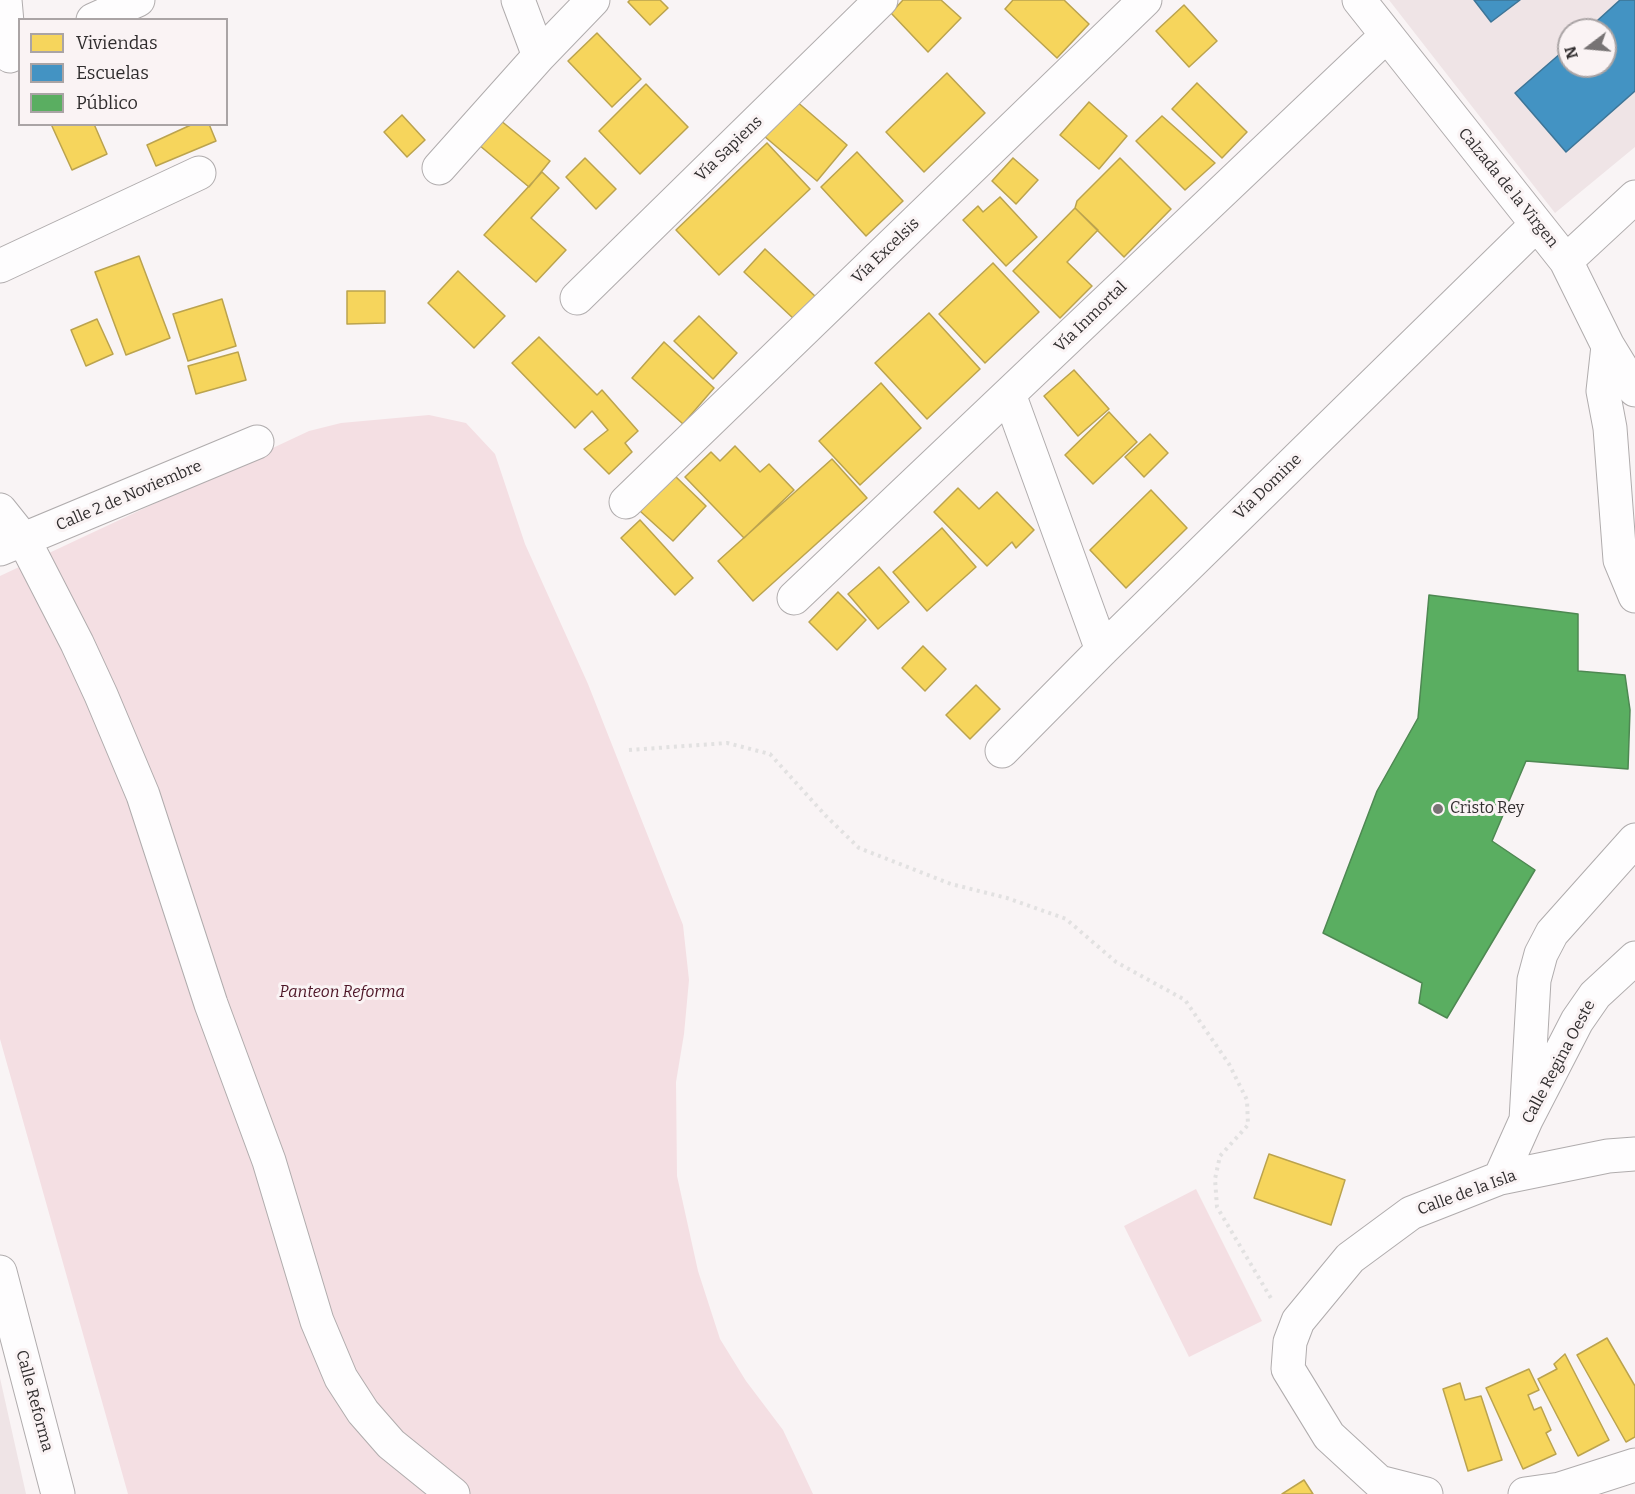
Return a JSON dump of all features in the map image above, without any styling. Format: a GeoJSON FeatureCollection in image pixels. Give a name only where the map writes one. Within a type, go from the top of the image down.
{"type":"FeatureCollection","features":[{"type":"Feature","properties":{"kind":"street"},"geometry":{"type":"LineString","coordinates":[[5,0],[10,56]]}},
{"type":"Feature","properties":{"kind":"street"},"geometry":{"type":"LineString","coordinates":[[98,18],[138,0]]}},
{"type":"Feature","properties":{"kind":"street"},"geometry":{"type":"LineString","coordinates":[[518,0],[539,56]]}},
{"type":"Feature","properties":{"kind":"street"},"geometry":{"type":"LineString","coordinates":[[439,168],[539,56],[593,0]]}},
{"type":"Feature","properties":{"kind":"street","name":"Vía Sapiens"},"geometry":{"type":"LineString","coordinates":[[577,298],[881,0]]}},
{"type":"Feature","properties":{"kind":"street","name":"Vía Excelsis"},"geometry":{"type":"LineString","coordinates":[[626,502],[1145,0]]}},
{"type":"Feature","properties":{"kind":"street","name":"Calzada de la Virgen"},"geometry":{"type":"LineString","coordinates":[[1359,0],[1566,261],[1608,346],[1635,390]]}},
{"type":"Feature","properties":{"kind":"street","name":"Vía Inmortal"},"geometry":{"type":"LineString","coordinates":[[794,598],[1387,35]]}},
{"type":"Feature","properties":{"kind":"street"},"geometry":{"type":"LineString","coordinates":[[0,266],[199,173]]}},
{"type":"Feature","properties":{"kind":"street"},"geometry":{"type":"LineString","coordinates":[[1566,261],[1635,197]]}},
{"type":"Feature","properties":{"kind":"street","name":"Vía Domine"},"geometry":{"type":"LineString","coordinates":[[1002,752],[1102,650],[1536,225]]}},
{"type":"Feature","properties":{"kind":"street"},"geometry":{"type":"LineString","coordinates":[[1608,346],[1603,392],[1610,428],[1620,560],[1635,596]]}},
{"type":"Feature","properties":{"kind":"street"},"geometry":{"type":"LineString","coordinates":[[1009,394],[1102,650]]}},
{"type":"Feature","properties":{"kind":"street","name":"Calle 2 de Noviembre"},"geometry":{"type":"LineString","coordinates":[[12,545],[257,441]]}},
{"type":"Feature","properties":{"kind":"street"},"geometry":{"type":"LineString","coordinates":[[0,510],[12,545],[92,674],[143,795],[211,1004],[269,1161],[317,1321],[341,1378],[363,1412],[391,1444],[453,1494]]}},
{"type":"Feature","properties":{"kind":"street"},"geometry":{"type":"LineString","coordinates":[[1526,1120],[1534,980],[1541,954],[1552,933],[1635,840]]}},
{"type":"Feature","properties":{"kind":"street","name":"Calle Regina Oeste"},"geometry":{"type":"LineString","coordinates":[[1500,1178],[1526,1120],[1577,1021],[1595,995],[1635,958]]}},
{"type":"Feature","properties":{"kind":"street","name":"Calle de la Isla"},"geometry":{"type":"LineString","coordinates":[[1426,1494],[1379,1482],[1329,1436],[1288,1369],[1290,1342],[1298,1321],[1350,1258],[1411,1213],[1500,1178],[1608,1156],[1635,1154]]}},
{"type":"Feature","properties":{"kind":"street","name":"Calle Reforma"},"geometry":{"type":"LineString","coordinates":[[0,1272],[58,1494]]}},
{"type":"Feature","properties":{"kind":"street"},"geometry":{"type":"LineString","coordinates":[[1525,1494],[1560,1489],[1635,1465]]}},
{"type":"Feature","properties":{"kind":"path"},"geometry":{"type":"LineString","coordinates":[[629,750],[727,743],[770,754],[826,816],[859,848],[951,884],[1007,898],[1066,919],[1116,962],[1185,999],[1229,1064],[1247,1100],[1248,1125],[1220,1156],[1215,1179],[1216,1207],[1271,1299],[1298,1321]]}},
{"type":"Feature","properties":{"kind":"shaded area"},"geometry":{"type":"Polygon","coordinates":[[[1389,0],[1635,0],[1635,147],[1555,213],[1389,0]]]}},
{"type":"Feature","properties":{"kind":"shaded area"},"geometry":{"type":"Polygon","coordinates":[[[0,1378],[26,1494],[0,1494],[0,1378]]]}},
{"type":"Feature","properties":{"kind":"green space","name":"Panteon Reforma"},"geometry":{"type":"Polygon","coordinates":[[[429,415],[466,423],[495,454],[525,544],[588,684],[683,925],[689,980],[684,1034],[676,1082],[677,1176],[698,1271],[720,1339],[746,1381],[783,1430],[813,1494],[128,1494],[0,1039],[0,576],[309,431],[341,423],[429,415]]]}},
{"type":"Feature","properties":{"kind":"green space"},"geometry":{"type":"Polygon","coordinates":[[[1196,1189],[1262,1321],[1189,1357],[1124,1226],[1196,1189]]]}},
{"type":"Feature","properties":{"kind":"building: Viviendas"},"geometry":{"type":"Polygon","coordinates":[[[630,0],[660,0],[668,8],[650,25],[628,2],[630,0]]]}},
{"type":"Feature","properties":{"kind":"building: Viviendas"},"geometry":{"type":"Polygon","coordinates":[[[903,0],[941,0],[961,18],[928,52],[891,13],[903,0]]]}},
{"type":"Feature","properties":{"kind":"building: Viviendas"},"geometry":{"type":"Polygon","coordinates":[[[1013,0],[1064,0],[1089,24],[1057,58],[1005,9],[1013,0]]]}},
{"type":"Feature","properties":{"kind":"building: Viviendas"},"geometry":{"type":"Polygon","coordinates":[[[1184,5],[1217,41],[1189,67],[1156,31],[1184,5]]]}},
{"type":"Feature","properties":{"kind":"building: Viviendas"},"geometry":{"type":"Polygon","coordinates":[[[597,33],[641,79],[612,107],[568,61],[597,33]]]}},
{"type":"Feature","properties":{"kind":"building: Viviendas"},"geometry":{"type":"Polygon","coordinates":[[[947,73],[985,113],[924,172],[886,132],[947,73]]]}},
{"type":"Feature","properties":{"kind":"building: Viviendas"},"geometry":{"type":"Polygon","coordinates":[[[1197,83],[1247,132],[1222,158],[1172,109],[1197,83]]]}},
{"type":"Feature","properties":{"kind":"building: Viviendas"},"geometry":{"type":"Polygon","coordinates":[[[646,84],[688,127],[640,174],[599,131],[646,84]]]}},
{"type":"Feature","properties":{"kind":"building: Viviendas"},"geometry":{"type":"Polygon","coordinates":[[[795,100],[847,145],[817,181],[764,136],[795,100]]]}},
{"type":"Feature","properties":{"kind":"building: Viviendas"},"geometry":{"type":"Polygon","coordinates":[[[1089,102],[1127,136],[1099,169],[1060,135],[1089,102]]]}},
{"type":"Feature","properties":{"kind":"building: Viviendas"},"geometry":{"type":"Polygon","coordinates":[[[402,115],[425,140],[407,157],[384,132],[402,115]]]}},
{"type":"Feature","properties":{"kind":"building: Viviendas"},"geometry":{"type":"Polygon","coordinates":[[[1162,116],[1215,163],[1185,190],[1136,141],[1162,116]]]}},
{"type":"Feature","properties":{"kind":"building: Viviendas"},"geometry":{"type":"Polygon","coordinates":[[[500,120],[550,161],[529,187],[479,145],[500,120]]]}},
{"type":"Feature","properties":{"kind":"building: Viviendas"},"geometry":{"type":"Polygon","coordinates":[[[52,126],[95,126],[107,154],[72,170],[52,126]]]}},
{"type":"Feature","properties":{"kind":"building: Viviendas"},"geometry":{"type":"Polygon","coordinates":[[[189,126],[210,126],[216,141],[156,166],[147,145],[189,126]]]}},
{"type":"Feature","properties":{"kind":"building: Viviendas"},"geometry":{"type":"Polygon","coordinates":[[[767,143],[810,189],[719,275],[676,230],[767,143]]]}},
{"type":"Feature","properties":{"kind":"building: Viviendas"},"geometry":{"type":"Polygon","coordinates":[[[857,152],[903,201],[866,236],[821,187],[857,152]]]}},
{"type":"Feature","properties":{"kind":"building: Viviendas"},"geometry":{"type":"Polygon","coordinates":[[[585,158],[616,189],[596,209],[566,177],[585,158]]]}},
{"type":"Feature","properties":{"kind":"building: Viviendas"},"geometry":{"type":"Polygon","coordinates":[[[1013,158],[1038,180],[1016,204],[992,181],[1013,158]]]}},
{"type":"Feature","properties":{"kind":"building: Viviendas"},"geometry":{"type":"Polygon","coordinates":[[[1120,158],[1171,209],[1124,257],[1075,208],[1077,201],[1120,158]]]}},
{"type":"Feature","properties":{"kind":"building: Viviendas"},"geometry":{"type":"Polygon","coordinates":[[[542,172],[559,188],[531,218],[566,250],[536,282],[484,235],[542,172]]]}},
{"type":"Feature","properties":{"kind":"building: Viviendas"},"geometry":{"type":"Polygon","coordinates":[[[1000,197],[1037,237],[1006,266],[963,220],[978,206],[983,212],[1000,197]]]}},
{"type":"Feature","properties":{"kind":"building: Viviendas"},"geometry":{"type":"Polygon","coordinates":[[[1075,208],[1098,230],[1067,262],[1092,286],[1060,318],[1013,271],[1075,208]]]}},
{"type":"Feature","properties":{"kind":"building: Viviendas"},"geometry":{"type":"Polygon","coordinates":[[[765,249],[816,297],[795,320],[744,272],[765,249]]]}},
{"type":"Feature","properties":{"kind":"building: Viviendas"},"geometry":{"type":"Polygon","coordinates":[[[139,256],[170,338],[126,355],[95,272],[139,256]]]}},
{"type":"Feature","properties":{"kind":"building: Viviendas"},"geometry":{"type":"Polygon","coordinates":[[[993,263],[1039,312],[985,363],[939,314],[993,263]]]}},
{"type":"Feature","properties":{"kind":"building: Viviendas"},"geometry":{"type":"Polygon","coordinates":[[[458,271],[505,316],[474,348],[428,303],[458,271]]]}},
{"type":"Feature","properties":{"kind":"building: Viviendas"},"geometry":{"type":"Polygon","coordinates":[[[347,291],[385,291],[385,323],[347,324],[347,291]]]}},
{"type":"Feature","properties":{"kind":"building: Viviendas"},"geometry":{"type":"Polygon","coordinates":[[[222,299],[236,346],[188,361],[173,314],[222,299]]]}},
{"type":"Feature","properties":{"kind":"building: Viviendas"},"geometry":{"type":"Polygon","coordinates":[[[929,313],[980,369],[927,419],[875,363],[929,313]]]}},
{"type":"Feature","properties":{"kind":"building: Viviendas"},"geometry":{"type":"Polygon","coordinates":[[[699,316],[737,353],[713,379],[674,341],[699,316]]]}},
{"type":"Feature","properties":{"kind":"building: Viviendas"},"geometry":{"type":"Polygon","coordinates":[[[97,319],[113,354],[86,366],[71,330],[97,319]]]}},
{"type":"Feature","properties":{"kind":"building: Viviendas"},"geometry":{"type":"Polygon","coordinates":[[[539,337],[597,395],[602,390],[638,431],[625,443],[632,452],[609,474],[584,449],[608,430],[592,411],[575,428],[512,363],[539,337]]]}},
{"type":"Feature","properties":{"kind":"building: Viviendas"},"geometry":{"type":"Polygon","coordinates":[[[664,342],[714,388],[683,424],[632,378],[664,342]]]}},
{"type":"Feature","properties":{"kind":"building: Viviendas"},"geometry":{"type":"Polygon","coordinates":[[[238,352],[246,380],[196,394],[188,366],[238,352]]]}},
{"type":"Feature","properties":{"kind":"building: Viviendas"},"geometry":{"type":"Polygon","coordinates":[[[1074,370],[1109,409],[1078,436],[1044,396],[1074,370]]]}},
{"type":"Feature","properties":{"kind":"building: Viviendas"},"geometry":{"type":"Polygon","coordinates":[[[881,383],[921,428],[860,485],[819,441],[881,383]]]}},
{"type":"Feature","properties":{"kind":"building: Viviendas"},"geometry":{"type":"Polygon","coordinates":[[[1109,412],[1137,442],[1093,484],[1065,455],[1109,412]]]}},
{"type":"Feature","properties":{"kind":"building: Viviendas"},"geometry":{"type":"Polygon","coordinates":[[[1150,434],[1168,453],[1144,477],[1125,457],[1150,434]]]}},
{"type":"Feature","properties":{"kind":"building: Viviendas"},"geometry":{"type":"Polygon","coordinates":[[[735,446],[760,472],[769,464],[794,490],[744,538],[685,477],[711,452],[720,461],[735,446]]]}},
{"type":"Feature","properties":{"kind":"building: Viviendas"},"geometry":{"type":"Polygon","coordinates":[[[832,459],[867,498],[753,601],[718,561],[832,459]]]}},
{"type":"Feature","properties":{"kind":"building: Viviendas"},"geometry":{"type":"Polygon","coordinates":[[[674,475],[706,506],[673,541],[640,511],[674,475]]]}},
{"type":"Feature","properties":{"kind":"building: Viviendas"},"geometry":{"type":"Polygon","coordinates":[[[958,488],[979,509],[997,492],[1034,530],[1016,548],[1012,542],[987,566],[934,512],[958,488]]]}},
{"type":"Feature","properties":{"kind":"building: Viviendas"},"geometry":{"type":"Polygon","coordinates":[[[1151,490],[1187,528],[1126,588],[1090,550],[1151,490]]]}},
{"type":"Feature","properties":{"kind":"building: Viviendas"},"geometry":{"type":"Polygon","coordinates":[[[640,520],[693,578],[675,595],[621,538],[640,520]]]}},
{"type":"Feature","properties":{"kind":"building: Viviendas"},"geometry":{"type":"Polygon","coordinates":[[[942,528],[976,567],[927,611],[893,572],[942,528]]]}},
{"type":"Feature","properties":{"kind":"building: Viviendas"},"geometry":{"type":"Polygon","coordinates":[[[879,567],[909,602],[878,629],[848,594],[879,567]]]}},
{"type":"Feature","properties":{"kind":"building: Viviendas"},"geometry":{"type":"Polygon","coordinates":[[[838,592],[866,620],[837,650],[809,622],[838,592]]]}},
{"type":"Feature","properties":{"kind":"building: Viviendas"},"geometry":{"type":"Polygon","coordinates":[[[923,646],[946,669],[925,691],[902,668],[923,646]]]}},
{"type":"Feature","properties":{"kind":"building: Viviendas"},"geometry":{"type":"Polygon","coordinates":[[[976,685],[1000,709],[970,739],[946,715],[976,685]]]}},
{"type":"Feature","properties":{"kind":"building: Viviendas"},"geometry":{"type":"Polygon","coordinates":[[[1269,1154],[1345,1180],[1331,1225],[1254,1198],[1269,1154]]]}},
{"type":"Feature","properties":{"kind":"building: Viviendas"},"geometry":{"type":"Polygon","coordinates":[[[1607,1338],[1635,1386],[1635,1437],[1626,1442],[1577,1355],[1607,1338]]]}},
{"type":"Feature","properties":{"kind":"building: Viviendas"},"geometry":{"type":"Polygon","coordinates":[[[1565,1354],[1609,1440],[1578,1456],[1538,1379],[1557,1369],[1554,1364],[1565,1354]]]}},
{"type":"Feature","properties":{"kind":"building: Viviendas"},"geometry":{"type":"Polygon","coordinates":[[[1529,1369],[1539,1390],[1528,1395],[1534,1410],[1541,1407],[1551,1430],[1546,1433],[1556,1454],[1523,1469],[1486,1388],[1529,1369]]]}},
{"type":"Feature","properties":{"kind":"building: Viviendas"},"geometry":{"type":"Polygon","coordinates":[[[1460,1383],[1465,1400],[1481,1396],[1502,1460],[1468,1471],[1443,1389],[1460,1383]]]}},
{"type":"Feature","properties":{"kind":"building: Viviendas"},"geometry":{"type":"Polygon","coordinates":[[[1304,1480],[1313,1494],[1282,1494],[1304,1480]]]}},
{"type":"Feature","properties":{"kind":"building: Escuelas"},"geometry":{"type":"Polygon","coordinates":[[[1474,0],[1520,0],[1491,22],[1474,0]]]}},
{"type":"Feature","properties":{"kind":"building: Escuelas"},"geometry":{"type":"Polygon","coordinates":[[[1620,0],[1635,0],[1635,91],[1566,152],[1515,93],[1557,56],[1557,78],[1617,78],[1617,18],[1600,18],[1620,0]]]}},
{"type":"Feature","properties":{"kind":"building: Público","name":"Cristo Rey"},"geometry":{"type":"Polygon","coordinates":[[[1429,595],[1578,614],[1578,671],[1625,675],[1630,710],[1628,769],[1526,761],[1492,841],[1535,870],[1447,1018],[1419,1003],[1422,983],[1323,933],[1377,791],[1418,718],[1429,595]]]}},
{"type":"Feature","properties":{"kind":"place","name":"Cristo Rey"},"geometry":{"type":"Point","coordinates":[1438,809]}}]}
